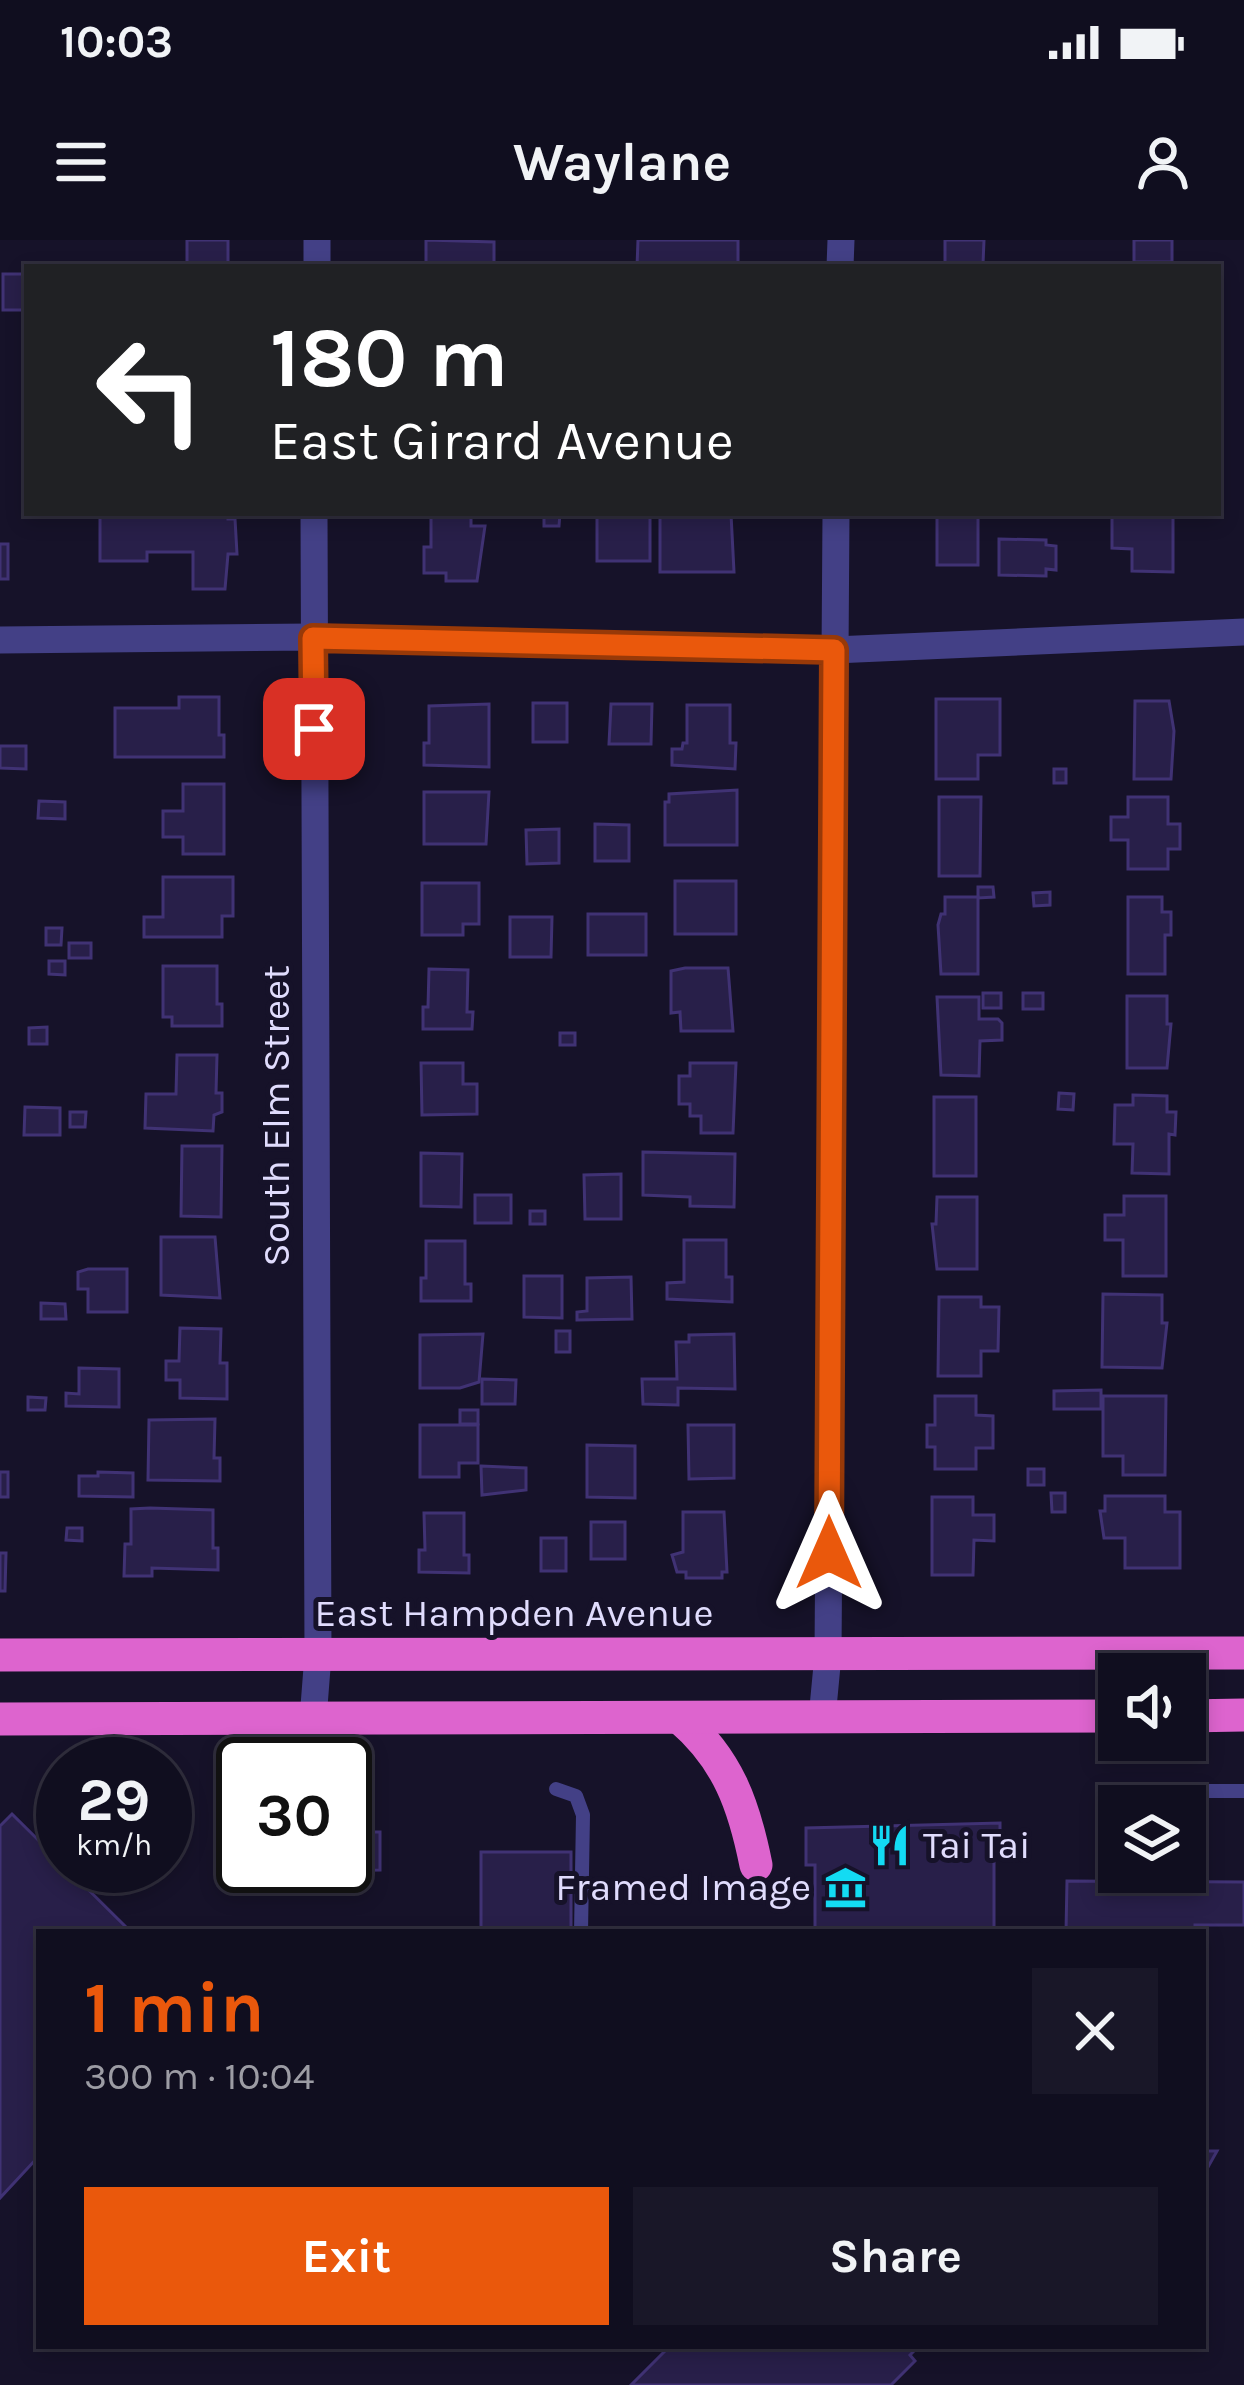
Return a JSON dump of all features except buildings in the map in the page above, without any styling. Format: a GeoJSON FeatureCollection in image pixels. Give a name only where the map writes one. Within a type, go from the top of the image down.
{"type":"FeatureCollection","features":[{"type":"Feature","properties":{"kind":"highway","name":"East Hampden Avenue"},"geometry":{"type":"LineString","coordinates":[[0,1655],[1244,1653]]}},
{"type":"Feature","properties":{"kind":"highway"},"geometry":{"type":"LineString","coordinates":[[1206,1716],[1244,1715]]}},
{"type":"Feature","properties":{"kind":"highway"},"geometry":{"type":"LineString","coordinates":[[0,1719],[1098,1716]]}},
{"type":"Feature","properties":{"kind":"highway"},"geometry":{"type":"LineString","coordinates":[[680,1718],[728,1771],[747,1818],[756,1865]]}},
{"type":"Feature","properties":{"kind":"street","name":"South Elm Street"},"geometry":{"type":"LineString","coordinates":[[313,1719],[318,1655],[314,516]]}},
{"type":"Feature","properties":{"kind":"street"},"geometry":{"type":"LineString","coordinates":[[822,1718],[828,1655],[836,516]]}},
{"type":"Feature","properties":{"kind":"street"},"geometry":{"type":"LineString","coordinates":[[0,640],[313,638],[834,650],[1244,632]]}},
{"type":"Feature","properties":{"kind":"lane"},"geometry":{"type":"LineString","coordinates":[[556,1789],[576,1796],[583,1815],[581,1929]]}},
{"type":"Feature","properties":{"kind":"lane"},"geometry":{"type":"LineString","coordinates":[[1206,1791],[1244,1791]]}},
{"type":"Feature","properties":{"kind":"place","name":"Tai Tai"},"geometry":{"type":"Point","coordinates":[889,1845]}},
{"type":"Feature","properties":{"kind":"place","name":"Framed Image"},"geometry":{"type":"Point","coordinates":[845,1887]}},
{"type":"Feature","properties":{"kind":"route"},"geometry":{"type":"LineString","coordinates":[[314,729],[313,638],[834,650],[829,1553]]}}]}
